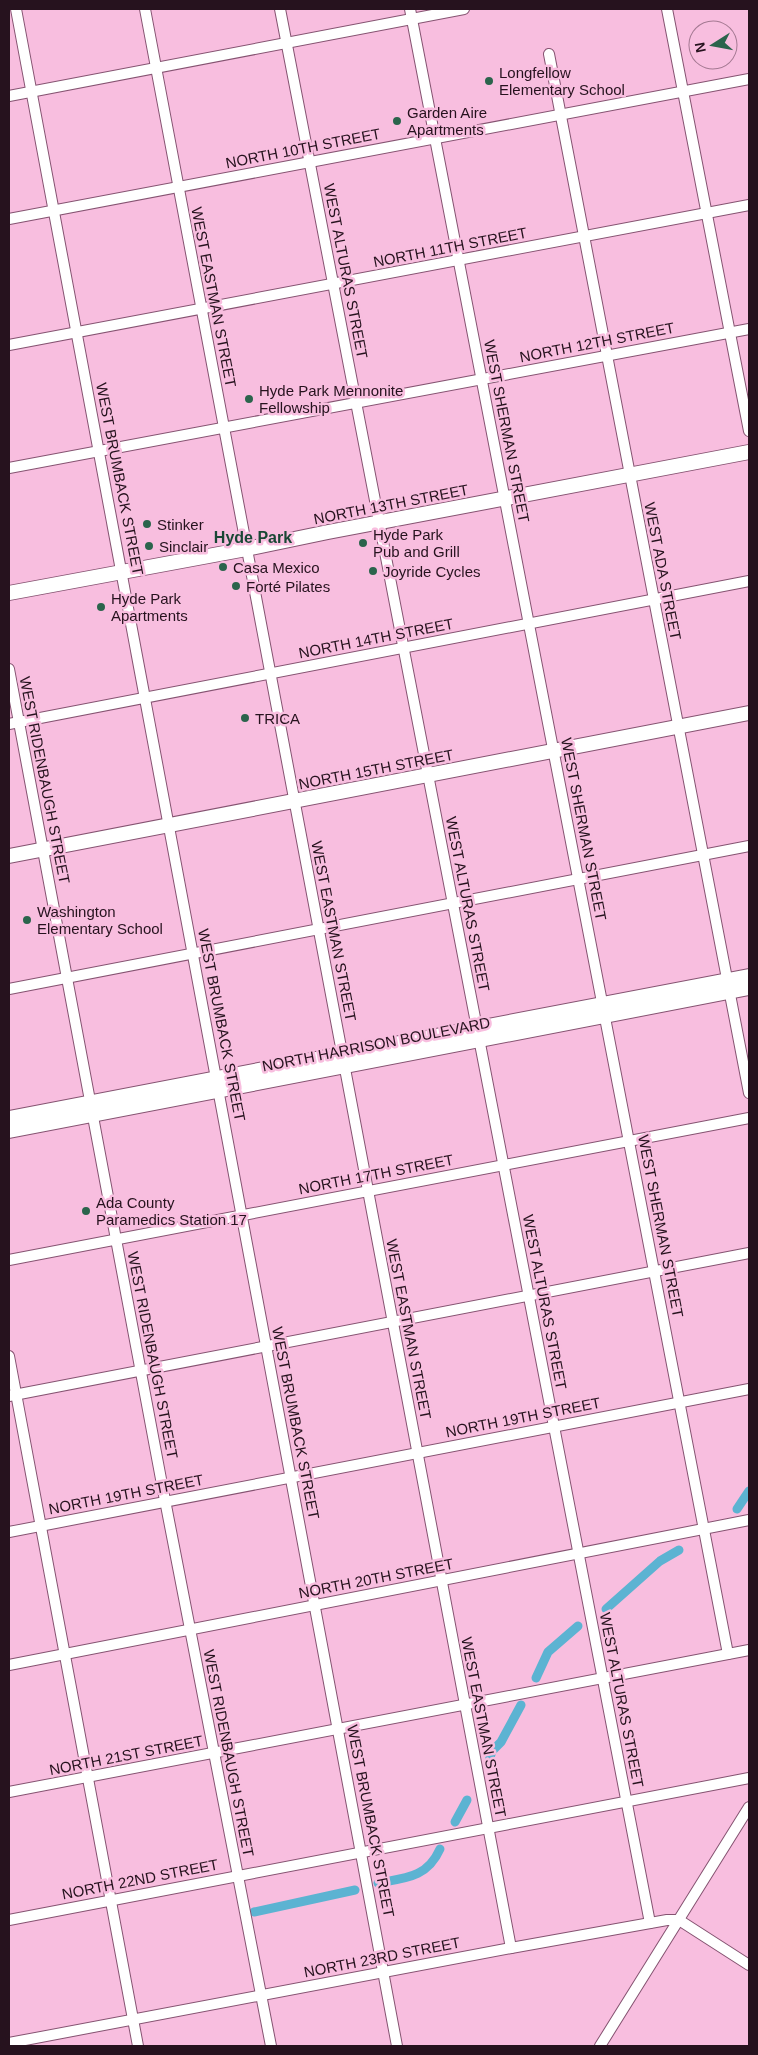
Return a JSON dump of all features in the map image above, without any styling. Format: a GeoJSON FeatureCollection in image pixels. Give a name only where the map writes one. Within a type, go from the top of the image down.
{"type":"FeatureCollection","features":[{"type":"Feature","properties":{"kind":"street","name":"WEST BRUMBACK STREET"},"geometry":{"type":"LineString","coordinates":[[16,9],[398,2046]]}},
{"type":"Feature","properties":{"kind":"street","name":"WEST EASTMAN STREET"},"geometry":{"type":"LineString","coordinates":[[145,9],[511,1948]]}},
{"type":"Feature","properties":{"kind":"street","name":"WEST ALTURAS STREET"},"geometry":{"type":"LineString","coordinates":[[280,9],[650,1923]]}},
{"type":"Feature","properties":{"kind":"street"},"geometry":{"type":"LineString","coordinates":[[9,96],[287,43],[411,14],[464,9]]}},
{"type":"Feature","properties":{"kind":"street"},"geometry":{"type":"LineString","coordinates":[[668,9],[749,431]]}},
{"type":"Feature","properties":{"kind":"street","name":"WEST SHERMAN STREET"},"geometry":{"type":"LineString","coordinates":[[411,14],[728,1654]]}},
{"type":"Feature","properties":{"kind":"street","name":"WEST ADA STREET"},"geometry":{"type":"LineString","coordinates":[[549,54],[749,1093]]}},
{"type":"Feature","properties":{"kind":"street","name":"NORTH 10TH STREET"},"geometry":{"type":"LineString","coordinates":[[9,219],[749,79]]}},
{"type":"Feature","properties":{"kind":"street","name":"NORTH 11TH STREET"},"geometry":{"type":"LineString","coordinates":[[9,345],[749,204]]}},
{"type":"Feature","properties":{"kind":"street","name":"NORTH 12TH STREET"},"geometry":{"type":"LineString","coordinates":[[9,468],[749,329]]}},
{"type":"Feature","properties":{"kind":"street","name":"NORTH 13TH STREET"},"geometry":{"type":"LineString","coordinates":[[9,593],[749,452]]}},
{"type":"Feature","properties":{"kind":"street","name":"NORTH 14TH STREET"},"geometry":{"type":"LineString","coordinates":[[14,723],[749,581]]}},
{"type":"Feature","properties":{"kind":"street","name":"WEST RIDENBAUGH STREET"},"geometry":{"type":"LineString","coordinates":[[9,670],[14,723],[43,850],[140,1371],[270,2046]]}},
{"type":"Feature","properties":{"kind":"street","name":"NORTH 15TH STREET"},"geometry":{"type":"LineString","coordinates":[[9,856],[749,713]]}},
{"type":"Feature","properties":{"kind":"street"},"geometry":{"type":"LineString","coordinates":[[9,989],[749,846]]}},
{"type":"Feature","properties":{"kind":"street","name":"NORTH HARRISON BOULEVARD"},"geometry":{"type":"LineString","coordinates":[[9,1131],[91,1109],[728,986],[749,976]]}},
{"type":"Feature","properties":{"kind":"street","name":"NORTH HARRISON BOULEVARD"},"geometry":{"type":"LineString","coordinates":[[728,986],[749,988]]}},
{"type":"Feature","properties":{"kind":"street","name":"NORTH HARRISON BOULEVARD"},"geometry":{"type":"LineString","coordinates":[[9,1118],[91,1109]]}},
{"type":"Feature","properties":{"kind":"street","name":"NORTH 17TH STREET"},"geometry":{"type":"LineString","coordinates":[[9,1260],[749,1118]]}},
{"type":"Feature","properties":{"kind":"street"},"geometry":{"type":"LineString","coordinates":[[12,1395],[749,1253]]}},
{"type":"Feature","properties":{"kind":"street"},"geometry":{"type":"LineString","coordinates":[[9,1356],[12,1395],[41,1526],[138,2046]]}},
{"type":"Feature","properties":{"kind":"street","name":"NORTH 19TH STREET"},"geometry":{"type":"LineString","coordinates":[[9,1532],[749,1389]]}},
{"type":"Feature","properties":{"kind":"street","name":"NORTH 20TH STREET"},"geometry":{"type":"LineString","coordinates":[[9,1664],[749,1520]]}},
{"type":"Feature","properties":{"kind":"street","name":"NORTH 21ST STREET"},"geometry":{"type":"LineString","coordinates":[[9,1792],[749,1650]]}},
{"type":"Feature","properties":{"kind":"street","name":"NORTH 22ND STREET"},"geometry":{"type":"LineString","coordinates":[[9,1920],[749,1778]]}},
{"type":"Feature","properties":{"kind":"street"},"geometry":{"type":"LineString","coordinates":[[600,2046],[749,1807]]}},
{"type":"Feature","properties":{"kind":"street"},"geometry":{"type":"LineString","coordinates":[[679,1920],[749,1965]]}},
{"type":"Feature","properties":{"kind":"street","name":"NORTH 23RD STREET"},"geometry":{"type":"LineString","coordinates":[[9,2043],[511,1948],[650,1923],[679,1920]]}},
{"type":"Feature","properties":{"kind":"waterway"},"geometry":{"type":"LineString","coordinates":[[737,1509],[749,1491]]}},
{"type":"Feature","properties":{"kind":"waterway"},"geometry":{"type":"LineString","coordinates":[[606,1609],[660,1561],[679,1550]]}},
{"type":"Feature","properties":{"kind":"waterway"},"geometry":{"type":"LineString","coordinates":[[536,1678],[548,1652],[578,1626]]}},
{"type":"Feature","properties":{"kind":"waterway"},"geometry":{"type":"LineString","coordinates":[[489,1761],[492,1751],[501,1742],[521,1705]]}},
{"type":"Feature","properties":{"kind":"waterway"},"geometry":{"type":"LineString","coordinates":[[455,1822],[467,1800]]}},
{"type":"Feature","properties":{"kind":"waterway"},"geometry":{"type":"LineString","coordinates":[[378,1883],[406,1878],[422,1871],[435,1859],[440,1849]]}},
{"type":"Feature","properties":{"kind":"waterway"},"geometry":{"type":"LineString","coordinates":[[254,1912],[355,1890]]}},
{"type":"Feature","properties":{"kind":"place","name":"Longfellow Elementary School"},"geometry":{"type":"Point","coordinates":[489,81]}},
{"type":"Feature","properties":{"kind":"place","name":"Garden Aire Apartments"},"geometry":{"type":"Point","coordinates":[397,121]}},
{"type":"Feature","properties":{"kind":"place","name":"Hyde Park Mennonite Fellowship"},"geometry":{"type":"Point","coordinates":[249,399]}},
{"type":"Feature","properties":{"kind":"place","name":"Stinker"},"geometry":{"type":"Point","coordinates":[147,524]}},
{"type":"Feature","properties":{"kind":"place","name":"Hyde Park Pub and Grill"},"geometry":{"type":"Point","coordinates":[363,543]}},
{"type":"Feature","properties":{"kind":"place","name":"Sinclair"},"geometry":{"type":"Point","coordinates":[149,546]}},
{"type":"Feature","properties":{"kind":"place","name":"Casa Mexico"},"geometry":{"type":"Point","coordinates":[223,567]}},
{"type":"Feature","properties":{"kind":"place","name":"Joyride Cycles"},"geometry":{"type":"Point","coordinates":[373,571]}},
{"type":"Feature","properties":{"kind":"place","name":"Forté Pilates"},"geometry":{"type":"Point","coordinates":[236,586]}},
{"type":"Feature","properties":{"kind":"place","name":"Hyde Park Apartments"},"geometry":{"type":"Point","coordinates":[101,607]}},
{"type":"Feature","properties":{"kind":"place","name":"TRICA"},"geometry":{"type":"Point","coordinates":[245,718]}},
{"type":"Feature","properties":{"kind":"place","name":"Washington Elementary School"},"geometry":{"type":"Point","coordinates":[27,920]}},
{"type":"Feature","properties":{"kind":"place","name":"Ada County Paramedics Station 17"},"geometry":{"type":"Point","coordinates":[86,1211]}},
{"type":"Feature","properties":{"kind":"district","name":"Hyde Park"},"geometry":{"type":"Point","coordinates":[253,537]}}]}
